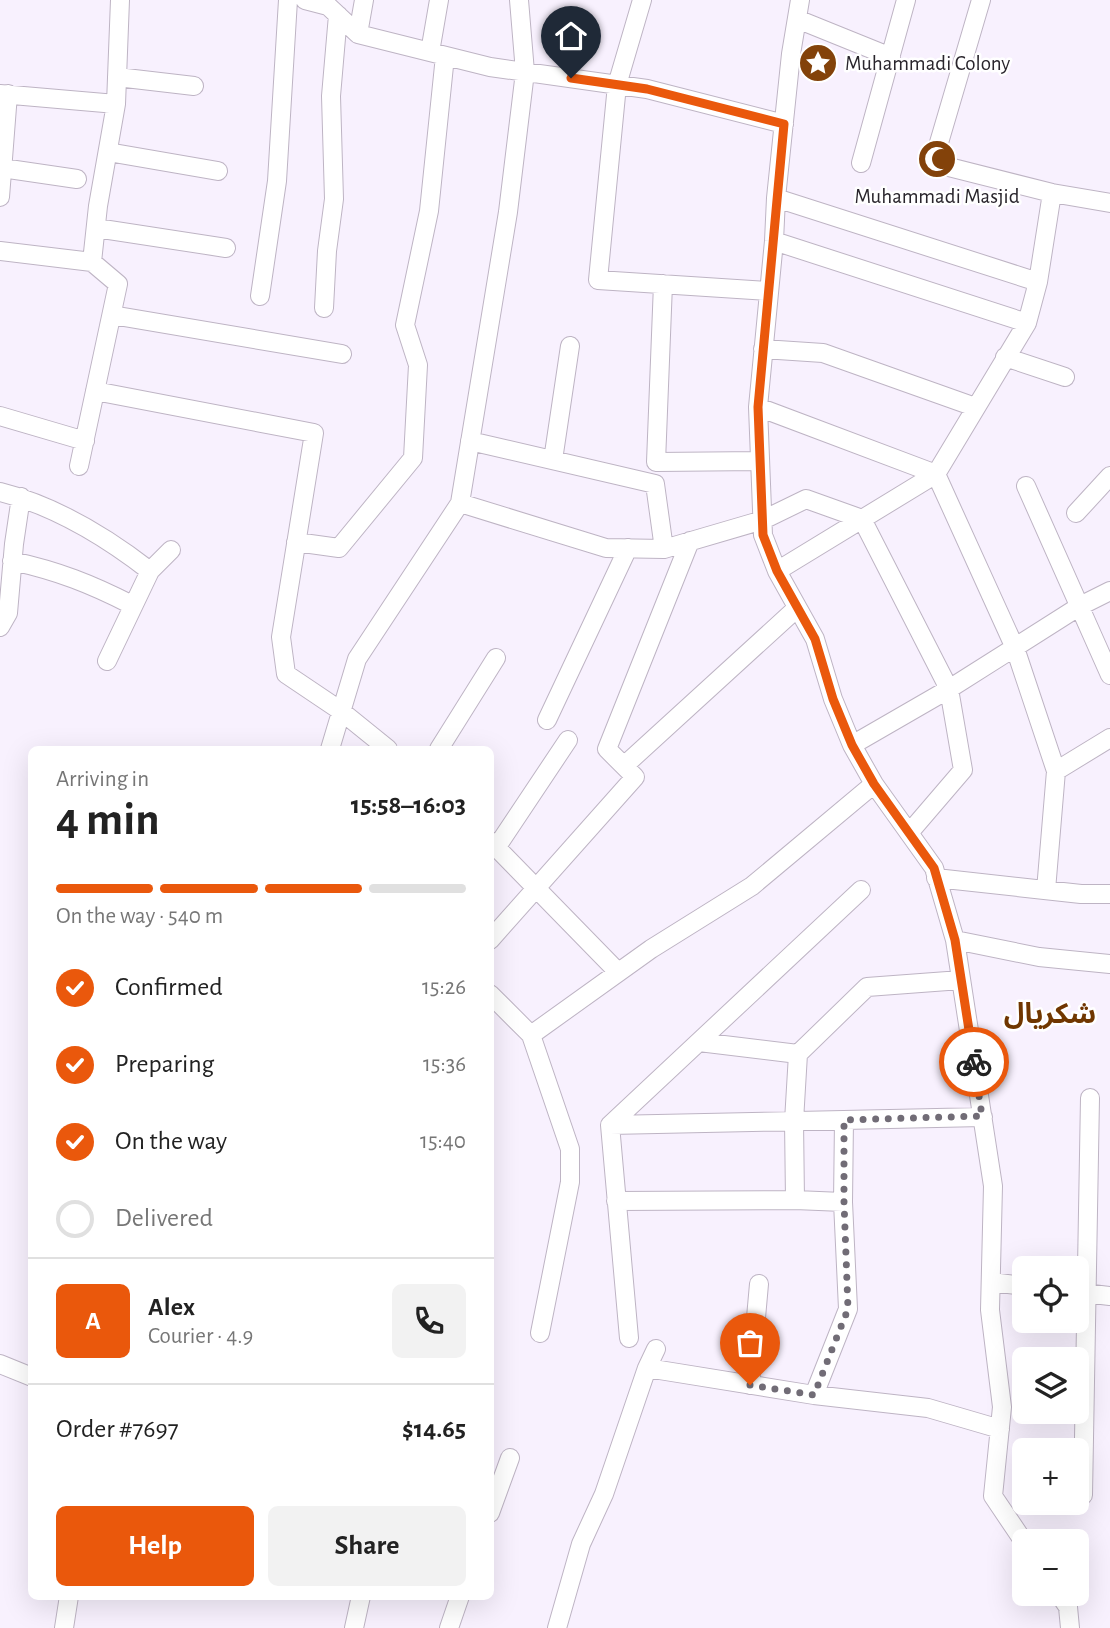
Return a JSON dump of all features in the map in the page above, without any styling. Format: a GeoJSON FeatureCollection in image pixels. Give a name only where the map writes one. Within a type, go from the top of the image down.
{"type":"FeatureCollection","features":[{"type":"Feature","properties":{"kind":"street"},"geometry":{"type":"LineString","coordinates":[[92,262],[116,104],[120,0]]}},
{"type":"Feature","properties":{"kind":"street"},"geometry":{"type":"LineString","coordinates":[[260,296],[277,181],[288,0]]}},
{"type":"Feature","properties":{"kind":"street"},"geometry":{"type":"LineString","coordinates":[[305,0],[328,6],[358,34],[490,67],[647,89],[784,124]]}},
{"type":"Feature","properties":{"kind":"street"},"geometry":{"type":"LineString","coordinates":[[358,34],[364,0]]}},
{"type":"Feature","properties":{"kind":"street"},"geometry":{"type":"LineString","coordinates":[[296,542],[339,548],[413,458],[418,365],[405,325],[429,211],[439,0]]}},
{"type":"Feature","properties":{"kind":"street"},"geometry":{"type":"LineString","coordinates":[[331,746],[356,659],[460,503],[508,212],[525,72],[519,0]]}},
{"type":"Feature","properties":{"kind":"street"},"geometry":{"type":"LineString","coordinates":[[642,0],[617,85],[598,280],[769,291]]}},
{"type":"Feature","properties":{"kind":"street"},"geometry":{"type":"LineString","coordinates":[[800,0],[776,198],[758,407],[763,535],[777,571],[815,639],[833,699],[852,745],[874,784],[934,868],[955,940],[993,1186],[990,1310],[1002,1407],[993,1496],[1015,1529]]}},
{"type":"Feature","properties":{"kind":"street"},"geometry":{"type":"LineString","coordinates":[[861,163],[906,0]]}},
{"type":"Feature","properties":{"kind":"street"},"geometry":{"type":"LineString","coordinates":[[981,0],[933,163],[1052,193],[1110,203]]}},
{"type":"Feature","properties":{"kind":"street"},"geometry":{"type":"LineString","coordinates":[[324,309],[327,251],[334,199],[331,96],[338,15]]}},
{"type":"Feature","properties":{"kind":"street"},"geometry":{"type":"LineString","coordinates":[[797,19],[891,57]]}},
{"type":"Feature","properties":{"kind":"street"},"geometry":{"type":"LineString","coordinates":[[117,77],[194,86]]}},
{"type":"Feature","properties":{"kind":"street"},"geometry":{"type":"LineString","coordinates":[[0,197],[4,94],[116,104]]}},
{"type":"Feature","properties":{"kind":"street"},"geometry":{"type":"LineString","coordinates":[[108,152],[218,171]]}},
{"type":"Feature","properties":{"kind":"street"},"geometry":{"type":"LineString","coordinates":[[2,168],[77,179]]}},
{"type":"Feature","properties":{"kind":"street"},"geometry":{"type":"LineString","coordinates":[[777,571],[936,474],[1027,323],[1038,282],[1052,193]]}},
{"type":"Feature","properties":{"kind":"street"},"geometry":{"type":"LineString","coordinates":[[776,198],[1038,282]]}},
{"type":"Feature","properties":{"kind":"street"},"geometry":{"type":"LineString","coordinates":[[96,228],[226,248]]}},
{"type":"Feature","properties":{"kind":"street"},"geometry":{"type":"LineString","coordinates":[[774,241],[1027,323]]}},
{"type":"Feature","properties":{"kind":"street"},"geometry":{"type":"LineString","coordinates":[[0,251],[92,262],[118,284],[79,466]]}},
{"type":"Feature","properties":{"kind":"street"},"geometry":{"type":"LineString","coordinates":[[663,284],[656,462],[760,461]]}},
{"type":"Feature","properties":{"kind":"street"},"geometry":{"type":"LineString","coordinates":[[112,315],[342,354]]}},
{"type":"Feature","properties":{"kind":"street"},"geometry":{"type":"LineString","coordinates":[[553,460],[570,346]]}},
{"type":"Feature","properties":{"kind":"street"},"geometry":{"type":"LineString","coordinates":[[764,349],[824,353],[975,407]]}},
{"type":"Feature","properties":{"kind":"street"},"geometry":{"type":"LineString","coordinates":[[1005,357],[1065,377]]}},
{"type":"Feature","properties":{"kind":"street"},"geometry":{"type":"LineString","coordinates":[[95,391],[314,433],[281,637],[286,674],[341,711],[384,746]]}},
{"type":"Feature","properties":{"kind":"street"},"geometry":{"type":"LineString","coordinates":[[758,407],[936,474],[1015,648],[1056,771],[1046,890]]}},
{"type":"Feature","properties":{"kind":"street"},"geometry":{"type":"LineString","coordinates":[[0,416],[85,441]]}},
{"type":"Feature","properties":{"kind":"street"},"geometry":{"type":"LineString","coordinates":[[470,441],[655,484],[664,549]]}},
{"type":"Feature","properties":{"kind":"street"},"geometry":{"type":"LineString","coordinates":[[1076,513],[1110,476]]}},
{"type":"Feature","properties":{"kind":"street"},"geometry":{"type":"LineString","coordinates":[[1026,486],[1110,675]]}},
{"type":"Feature","properties":{"kind":"street"},"geometry":{"type":"LineString","coordinates":[[0,492],[22,497],[71,519],[114,543],[150,571]]}},
{"type":"Feature","properties":{"kind":"street"},"geometry":{"type":"LineString","coordinates":[[0,627],[8,613],[12,561],[22,497]]}},
{"type":"Feature","properties":{"kind":"street"},"geometry":{"type":"LineString","coordinates":[[460,503],[606,548],[664,549],[763,520],[806,499],[862,519],[949,689],[963,770],[909,834]]}},
{"type":"Feature","properties":{"kind":"street"},"geometry":{"type":"LineString","coordinates":[[494,935],[635,777],[607,749],[690,541]]}},
{"type":"Feature","properties":{"kind":"street"},"geometry":{"type":"LineString","coordinates":[[547,720],[628,548]]}},
{"type":"Feature","properties":{"kind":"street"},"geometry":{"type":"LineString","coordinates":[[107,661],[150,571],[171,550]]}},
{"type":"Feature","properties":{"kind":"street"},"geometry":{"type":"LineString","coordinates":[[12,561],[51,569],[94,586],[132,606]]}},
{"type":"Feature","properties":{"kind":"street"},"geometry":{"type":"LineString","coordinates":[[852,745],[949,689],[1080,606],[1110,591]]}},
{"type":"Feature","properties":{"kind":"street"},"geometry":{"type":"LineString","coordinates":[[624,766],[797,608]]}},
{"type":"Feature","properties":{"kind":"street"},"geometry":{"type":"LineString","coordinates":[[441,746],[496,658]]}},
{"type":"Feature","properties":{"kind":"street"},"geometry":{"type":"LineString","coordinates":[[1056,771],[1110,738]]}},
{"type":"Feature","properties":{"kind":"street"},"geometry":{"type":"LineString","coordinates":[[494,843],[568,740]]}},
{"type":"Feature","properties":{"kind":"street"},"geometry":{"type":"LineString","coordinates":[[531,1035],[651,949],[752,886],[874,784]]}},
{"type":"Feature","properties":{"kind":"street"},"geometry":{"type":"LineString","coordinates":[[494,845],[618,972]]}},
{"type":"Feature","properties":{"kind":"street"},"geometry":{"type":"LineString","coordinates":[[936,878],[1110,894]]}},
{"type":"Feature","properties":{"kind":"street"},"geometry":{"type":"LineString","coordinates":[[610,1125],[861,890]]}},
{"type":"Feature","properties":{"kind":"street"},"geometry":{"type":"LineString","coordinates":[[955,940],[1039,957],[1110,964]]}},
{"type":"Feature","properties":{"kind":"street"},"geometry":{"type":"LineString","coordinates":[[795,1199],[794,1121],[798,1054],[867,987],[961,980]]}},
{"type":"Feature","properties":{"kind":"street"},"geometry":{"type":"LineString","coordinates":[[494,998],[531,1035],[570,1149],[570,1182],[540,1333]]}},
{"type":"Feature","properties":{"kind":"street"},"geometry":{"type":"LineString","coordinates":[[699,1041],[798,1054]]}},
{"type":"Feature","properties":{"kind":"street"},"geometry":{"type":"LineString","coordinates":[[1084,1256],[1090,1098]]}},
{"type":"Feature","properties":{"kind":"street"},"geometry":{"type":"LineString","coordinates":[[610,1125],[982,1116]]}},
{"type":"Feature","properties":{"kind":"street"},"geometry":{"type":"LineString","coordinates":[[814,1395],[848,1309],[844,1120]]}},
{"type":"Feature","properties":{"kind":"street"},"geometry":{"type":"LineString","coordinates":[[610,1125],[629,1338]]}},
{"type":"Feature","properties":{"kind":"street"},"geometry":{"type":"LineString","coordinates":[[616,1201],[795,1199],[844,1202]]}},
{"type":"Feature","properties":{"kind":"street"},"geometry":{"type":"LineString","coordinates":[[991,1282],[1012,1285]]}},
{"type":"Feature","properties":{"kind":"street"},"geometry":{"type":"LineString","coordinates":[[750,1385],[759,1284]]}},
{"type":"Feature","properties":{"kind":"street"},"geometry":{"type":"LineString","coordinates":[[1089,1294],[1110,1296]]}},
{"type":"Feature","properties":{"kind":"street"},"geometry":{"type":"LineString","coordinates":[[1082,1333],[1083,1438]]}},
{"type":"Feature","properties":{"kind":"street"},"geometry":{"type":"LineString","coordinates":[[557,1628],[582,1544],[604,1494],[656,1349]]}},
{"type":"Feature","properties":{"kind":"street"},"geometry":{"type":"LineString","coordinates":[[0,1364],[28,1375]]}},
{"type":"Feature","properties":{"kind":"street"},"geometry":{"type":"LineString","coordinates":[[647,1368],[814,1395],[928,1408],[1000,1429]]}},
{"type":"Feature","properties":{"kind":"street"},"geometry":{"type":"LineString","coordinates":[[494,1502],[510,1458]]}},
{"type":"Feature","properties":{"kind":"street"},"geometry":{"type":"LineString","coordinates":[[64,1628],[68,1600]]}},
{"type":"Feature","properties":{"kind":"street"},"geometry":{"type":"LineString","coordinates":[[354,1628],[360,1600]]}},
{"type":"Feature","properties":{"kind":"street"},"geometry":{"type":"LineString","coordinates":[[449,1628],[459,1600]]}},
{"type":"Feature","properties":{"kind":"street"},"geometry":{"type":"LineString","coordinates":[[1067,1606],[1070,1628]]}},
{"type":"Feature","properties":{"kind":"way so far"},"geometry":{"type":"LineString","coordinates":[[750,1385],[814,1395],[848,1309],[844,1120],[982,1116],[974,1062]]}},
{"type":"Feature","properties":{"kind":"place","name":"Muhammadi Colony"},"geometry":{"type":"Point","coordinates":[818,63]}},
{"type":"Feature","properties":{"kind":"place","name":"Muhammadi Masjid"},"geometry":{"type":"Point","coordinates":[937,159]}},
{"type":"Feature","properties":{"kind":"district","name":"شکریال"},"geometry":{"type":"Point","coordinates":[1050,1015]}},
{"type":"Feature","properties":{"kind":"route"},"geometry":{"type":"LineString","coordinates":[[571,78],[647,89],[784,124],[758,407],[763,535],[777,571],[815,639],[833,699],[852,745],[874,784],[934,868],[955,940],[974,1062]]}}]}
